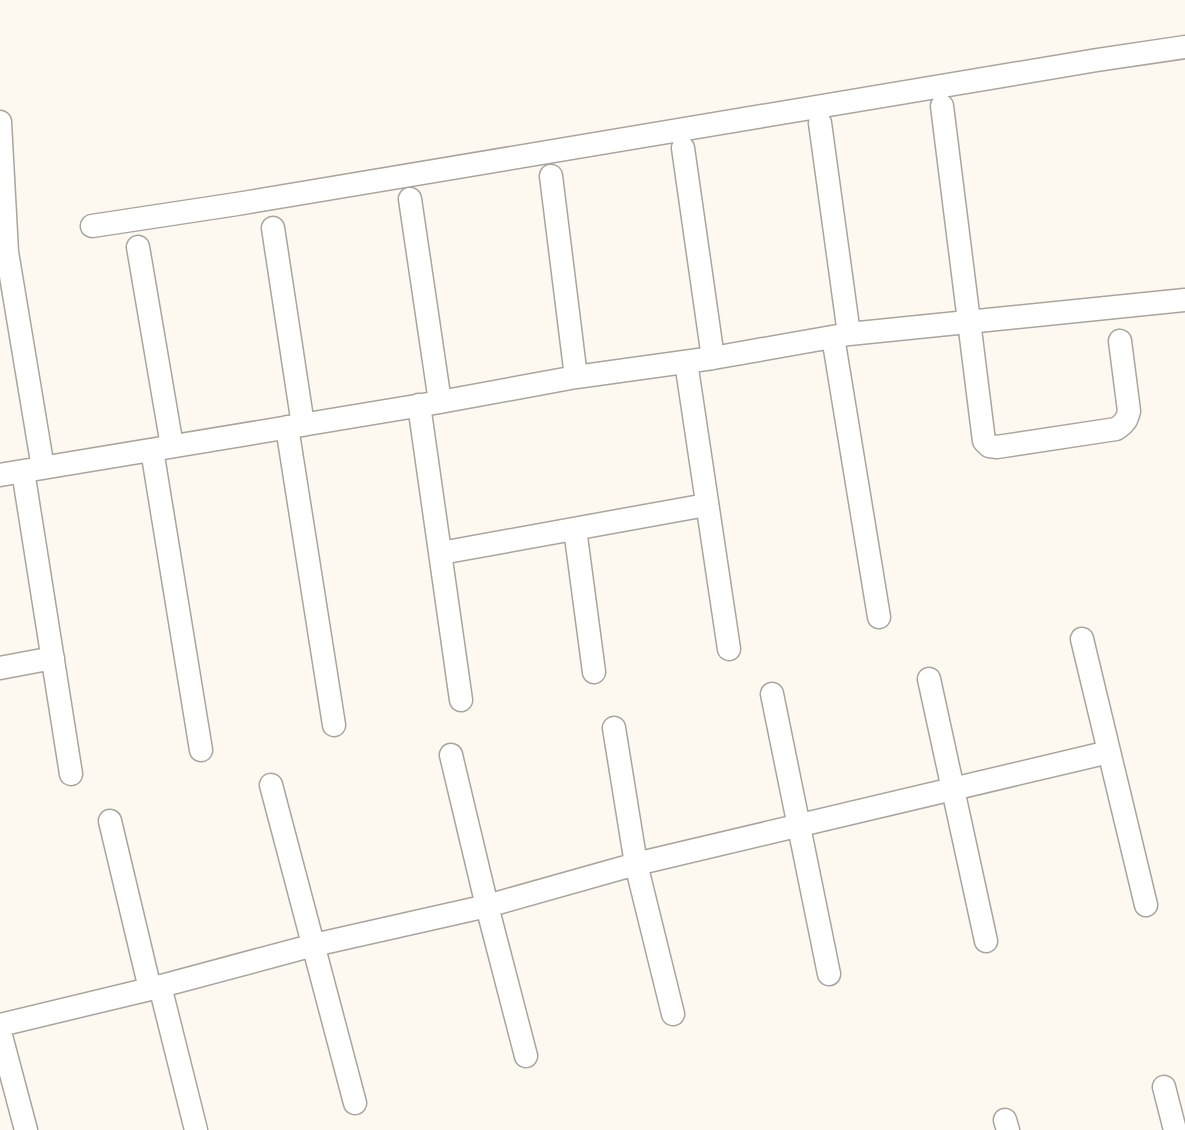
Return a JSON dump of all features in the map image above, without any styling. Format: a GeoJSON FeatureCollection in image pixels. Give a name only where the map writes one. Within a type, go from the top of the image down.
{"type":"FeatureCollection","features":[{"type":"Feature","properties":{"kind":"street"},"geometry":{"type":"LineString","coordinates":[[92,226],[1185,47]]}},
{"type":"Feature","properties":{"kind":"street"},"geometry":{"type":"LineString","coordinates":[[942,106],[984,441],[989,446],[997,447],[1116,429],[1122,425],[1127,419],[1129,411],[1120,341]]}},
{"type":"Feature","properties":{"kind":"street"},"geometry":{"type":"LineString","coordinates":[[0,122],[7,252],[53,658],[72,774]]}},
{"type":"Feature","properties":{"kind":"street"},"geometry":{"type":"LineString","coordinates":[[820,123],[841,336],[879,617]]}},
{"type":"Feature","properties":{"kind":"street"},"geometry":{"type":"LineString","coordinates":[[683,148],[713,358]]}},
{"type":"Feature","properties":{"kind":"street"},"geometry":{"type":"LineString","coordinates":[[550,176],[576,377]]}},
{"type":"Feature","properties":{"kind":"street"},"geometry":{"type":"LineString","coordinates":[[410,200],[429,403],[440,552],[461,700]]}},
{"type":"Feature","properties":{"kind":"street"},"geometry":{"type":"LineString","coordinates":[[273,228],[295,426],[334,725]]}},
{"type":"Feature","properties":{"kind":"street"},"geometry":{"type":"LineString","coordinates":[[138,247],[201,750]]}},
{"type":"Feature","properties":{"kind":"street"},"geometry":{"type":"LineString","coordinates":[[0,475],[576,377],[713,358],[841,336],[1185,300]]}},
{"type":"Feature","properties":{"kind":"street"},"geometry":{"type":"LineString","coordinates":[[686,362],[706,506],[729,649]]}},
{"type":"Feature","properties":{"kind":"street"},"geometry":{"type":"LineString","coordinates":[[440,552],[706,506]]}},
{"type":"Feature","properties":{"kind":"street"},"geometry":{"type":"LineString","coordinates":[[575,529],[594,672]]}},
{"type":"Feature","properties":{"kind":"street"},"geometry":{"type":"LineString","coordinates":[[1082,639],[1146,905]]}},
{"type":"Feature","properties":{"kind":"street"},"geometry":{"type":"LineString","coordinates":[[0,668],[53,658]]}},
{"type":"Feature","properties":{"kind":"street"},"geometry":{"type":"LineString","coordinates":[[929,678],[986,941]]}},
{"type":"Feature","properties":{"kind":"street"},"geometry":{"type":"LineString","coordinates":[[772,694],[829,974]]}},
{"type":"Feature","properties":{"kind":"street"},"geometry":{"type":"LineString","coordinates":[[614,728],[636,864],[673,1014]]}},
{"type":"Feature","properties":{"kind":"street"},"geometry":{"type":"LineString","coordinates":[[0,1025],[314,946],[487,906],[636,864],[1109,752]]}},
{"type":"Feature","properties":{"kind":"street"},"geometry":{"type":"LineString","coordinates":[[451,755],[487,906],[526,1056]]}},
{"type":"Feature","properties":{"kind":"street"},"geometry":{"type":"LineString","coordinates":[[271,785],[355,1103]]}},
{"type":"Feature","properties":{"kind":"street"},"geometry":{"type":"LineString","coordinates":[[110,821],[196,1130]]}},
{"type":"Feature","properties":{"kind":"street"},"geometry":{"type":"LineString","coordinates":[[0,1032],[26,1130]]}},
{"type":"Feature","properties":{"kind":"street"},"geometry":{"type":"LineString","coordinates":[[1164,1087],[1175,1130]]}}]}
